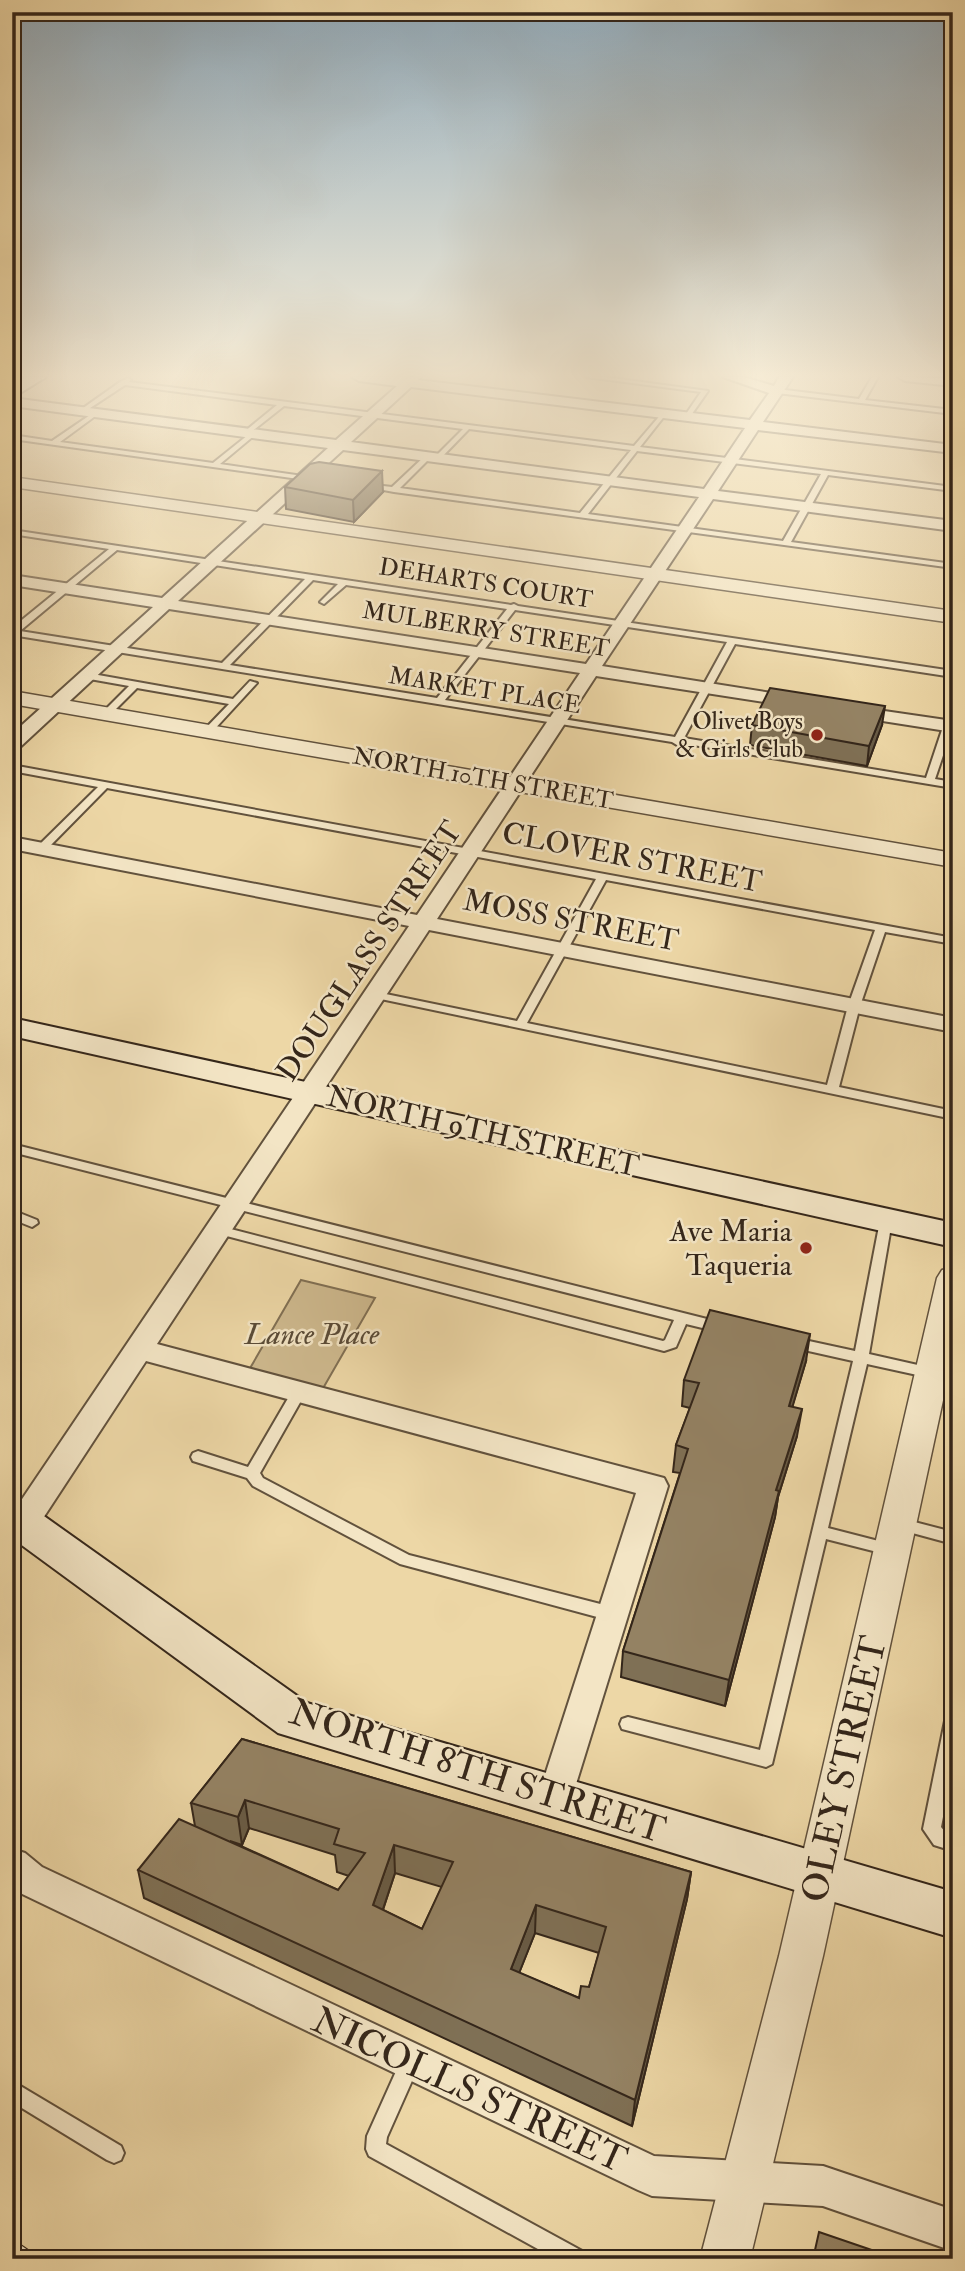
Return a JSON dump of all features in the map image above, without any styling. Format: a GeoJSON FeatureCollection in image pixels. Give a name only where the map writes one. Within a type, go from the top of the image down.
{"type":"FeatureCollection","features":[{"type":"Feature","properties":{"kind":"main road","name":"NORTH 9TH STREET"},"geometry":{"type":"LineString","coordinates":[[12,1027],[953,1235]]}},
{"type":"Feature","properties":{"kind":"main road","name":"NORTH 8TH STREET"},"geometry":{"type":"LineString","coordinates":[[17,1519],[293,1719],[953,1915]]}},
{"type":"Feature","properties":{"kind":"street"},"geometry":{"type":"LineString","coordinates":[[19,483],[953,617]]}},
{"type":"Feature","properties":{"kind":"street"},"geometry":{"type":"LineString","coordinates":[[12,744],[260,518],[305,483]]}},
{"type":"Feature","properties":{"kind":"street"},"geometry":{"type":"LineString","coordinates":[[625,483],[953,526]]}},
{"type":"Feature","properties":{"kind":"street","name":"DOUGLASS STREET"},"geometry":{"type":"LineString","coordinates":[[17,1519],[139,1349],[714,483]]}},
{"type":"Feature","properties":{"kind":"street","name":"MULBERRY STREET"},"geometry":{"type":"LineString","coordinates":[[12,580],[820,706],[951,721]]}},
{"type":"Feature","properties":{"kind":"street","name":"NORTH 10TH STREET"},"geometry":{"type":"LineString","coordinates":[[12,697],[953,860]]}},
{"type":"Feature","properties":{"kind":"street","name":"MOSS STREET"},"geometry":{"type":"LineString","coordinates":[[12,843],[953,1025]]}},
{"type":"Feature","properties":{"kind":"street","name":"OLEY STREET"},"geometry":{"type":"LineString","coordinates":[[724,2259],[801,1956],[953,1278]]}},
{"type":"Feature","properties":{"kind":"street"},"geometry":{"type":"LineString","coordinates":[[139,1349],[653,1486],[555,1797]]}},
{"type":"Feature","properties":{"kind":"street","name":"NICOLLS STREET"},"geometry":{"type":"LineString","coordinates":[[12,1865],[29,1879],[652,2176],[823,2186],[953,2231]]}},
{"type":"Feature","properties":{"kind":"lane"},"geometry":{"type":"LineString","coordinates":[[394,490],[402,483]]}},
{"type":"Feature","properties":{"kind":"lane"},"geometry":{"type":"LineString","coordinates":[[582,516],[608,483]]}},
{"type":"Feature","properties":{"kind":"lane"},"geometry":{"type":"LineString","coordinates":[[786,543],[820,483]]}},
{"type":"Feature","properties":{"kind":"lane"},"geometry":{"type":"LineString","coordinates":[[908,483],[953,489]]}},
{"type":"Feature","properties":{"kind":"lane"},"geometry":{"type":"LineString","coordinates":[[355,485],[953,566]]}},
{"type":"Feature","properties":{"kind":"lane","name":"DEHARTS COURT"},"geometry":{"type":"LineString","coordinates":[[12,532],[953,674]]}},
{"type":"Feature","properties":{"kind":"lane"},"geometry":{"type":"LineString","coordinates":[[13,632],[115,548]]}},
{"type":"Feature","properties":{"kind":"lane"},"geometry":{"type":"LineString","coordinates":[[223,667],[312,576]]}},
{"type":"Feature","properties":{"kind":"lane"},"geometry":{"type":"LineString","coordinates":[[324,602],[345,581]]}},
{"type":"Feature","properties":{"kind":"lane"},"geometry":{"type":"LineString","coordinates":[[439,702],[514,607]]}},
{"type":"Feature","properties":{"kind":"lane","name":"MARKET PLACE"},"geometry":{"type":"LineString","coordinates":[[13,632],[953,785]]}},
{"type":"Feature","properties":{"kind":"lane"},"geometry":{"type":"LineString","coordinates":[[677,741],[732,640]]}},
{"type":"Feature","properties":{"kind":"lane"},"geometry":{"type":"LineString","coordinates":[[87,676],[234,702]]}},
{"type":"Feature","properties":{"kind":"lane"},"geometry":{"type":"LineString","coordinates":[[208,731],[253,683]]}},
{"type":"Feature","properties":{"kind":"lane"},"geometry":{"type":"LineString","coordinates":[[106,714],[135,685]]}},
{"type":"Feature","properties":{"kind":"lane"},"geometry":{"type":"LineString","coordinates":[[930,781],[951,721]]}},
{"type":"Feature","properties":{"kind":"lane","name":"CLOVER STREET"},"geometry":{"type":"LineString","coordinates":[[12,768],[953,941]]}},
{"type":"Feature","properties":{"kind":"lane"},"geometry":{"type":"LineString","coordinates":[[42,848],[105,785]]}},
{"type":"Feature","properties":{"kind":"lane"},"geometry":{"type":"LineString","coordinates":[[520,1025],[603,876]]}},
{"type":"Feature","properties":{"kind":"lane"},"geometry":{"type":"LineString","coordinates":[[832,1090],[854,1006],[881,928]]}},
{"type":"Feature","properties":{"kind":"lane"},"geometry":{"type":"LineString","coordinates":[[376,995],[953,1115]]}},
{"type":"Feature","properties":{"kind":"lane"},"geometry":{"type":"LineString","coordinates":[[12,1148],[732,1330]]}},
{"type":"Feature","properties":{"kind":"lane"},"geometry":{"type":"LineString","coordinates":[[12,1214],[32,1223]]}},
{"type":"Feature","properties":{"kind":"lane"},"geometry":{"type":"LineString","coordinates":[[628,1724],[766,1759],[822,1532],[861,1358],[886,1220]]}},
{"type":"Feature","properties":{"kind":"lane"},"geometry":{"type":"LineString","coordinates":[[219,1230],[664,1346],[671,1343],[681,1319]]}},
{"type":"Feature","properties":{"kind":"lane"},"geometry":{"type":"LineString","coordinates":[[784,1341],[931,1373]]}},
{"type":"Feature","properties":{"kind":"lane"},"geometry":{"type":"LineString","coordinates":[[252,1474],[299,1392]]}},
{"type":"Feature","properties":{"kind":"lane"},"geometry":{"type":"LineString","coordinates":[[198,1457],[252,1474],[258,1482],[405,1560],[612,1614]]}},
{"type":"Feature","properties":{"kind":"lane"},"geometry":{"type":"LineString","coordinates":[[822,1532],[953,1538]]}},
{"type":"Feature","properties":{"kind":"lane"},"geometry":{"type":"LineString","coordinates":[[953,1721],[932,1829],[940,1839],[953,1843]]}},
{"type":"Feature","properties":{"kind":"lane"},"geometry":{"type":"LineString","coordinates":[[411,2061],[377,2136],[376,2149],[577,2259]]}},
{"type":"Feature","properties":{"kind":"lane"},"geometry":{"type":"LineString","coordinates":[[12,2091],[114,2153]]}},
{"type":"Feature","properties":{"kind":"green space","name":"Lance Place"},"geometry":{"type":"Polygon","coordinates":[[[301,1280],[375,1298],[322,1390],[249,1370],[301,1280]]]}},
{"type":"Feature","properties":{"kind":"building"},"geometry":{"type":"Polygon","coordinates":[[[289,483],[370,483],[353,500],[285,487],[289,483]]]}},
{"type":"Feature","properties":{"kind":"building"},"geometry":{"type":"Polygon","coordinates":[[[770,688],[885,706],[869,746],[752,725],[770,688]]]}},
{"type":"Feature","properties":{"kind":"building"},"geometry":{"type":"Polygon","coordinates":[[[710,1310],[810,1334],[789,1406],[802,1409],[776,1490],[779,1491],[729,1680],[623,1651],[688,1449],[676,1445],[699,1383],[684,1380],[710,1310]]]}},
{"type":"Feature","properties":{"kind":"building"},"geometry":{"type":"Polygon","coordinates":[[[242,1739],[691,1872],[635,2100],[138,1870],[179,1819],[338,1890],[365,1853],[334,1844],[339,1829],[245,1800],[238,1817],[191,1803],[242,1739]],[[394,1845],[373,1905],[422,1929],[453,1862],[394,1845]],[[536,1905],[511,1969],[579,1998],[581,1986],[589,1987],[606,1927],[536,1905]]]}},
{"type":"Feature","properties":{"kind":"building"},"geometry":{"type":"Polygon","coordinates":[[[819,2232],[898,2259],[813,2259],[819,2232]]]}},
{"type":"Feature","properties":{"kind":"railway"},"geometry":{"type":"LineString","coordinates":[[12,2244],[34,2259]]}},
{"type":"Feature","properties":{"kind":"place","name":"Olivet Boys & Girls Club"},"geometry":{"type":"Point","coordinates":[817,735]}},
{"type":"Feature","properties":{"kind":"place","name":"Ave Maria Taqueria"},"geometry":{"type":"Point","coordinates":[806,1248]}}]}
